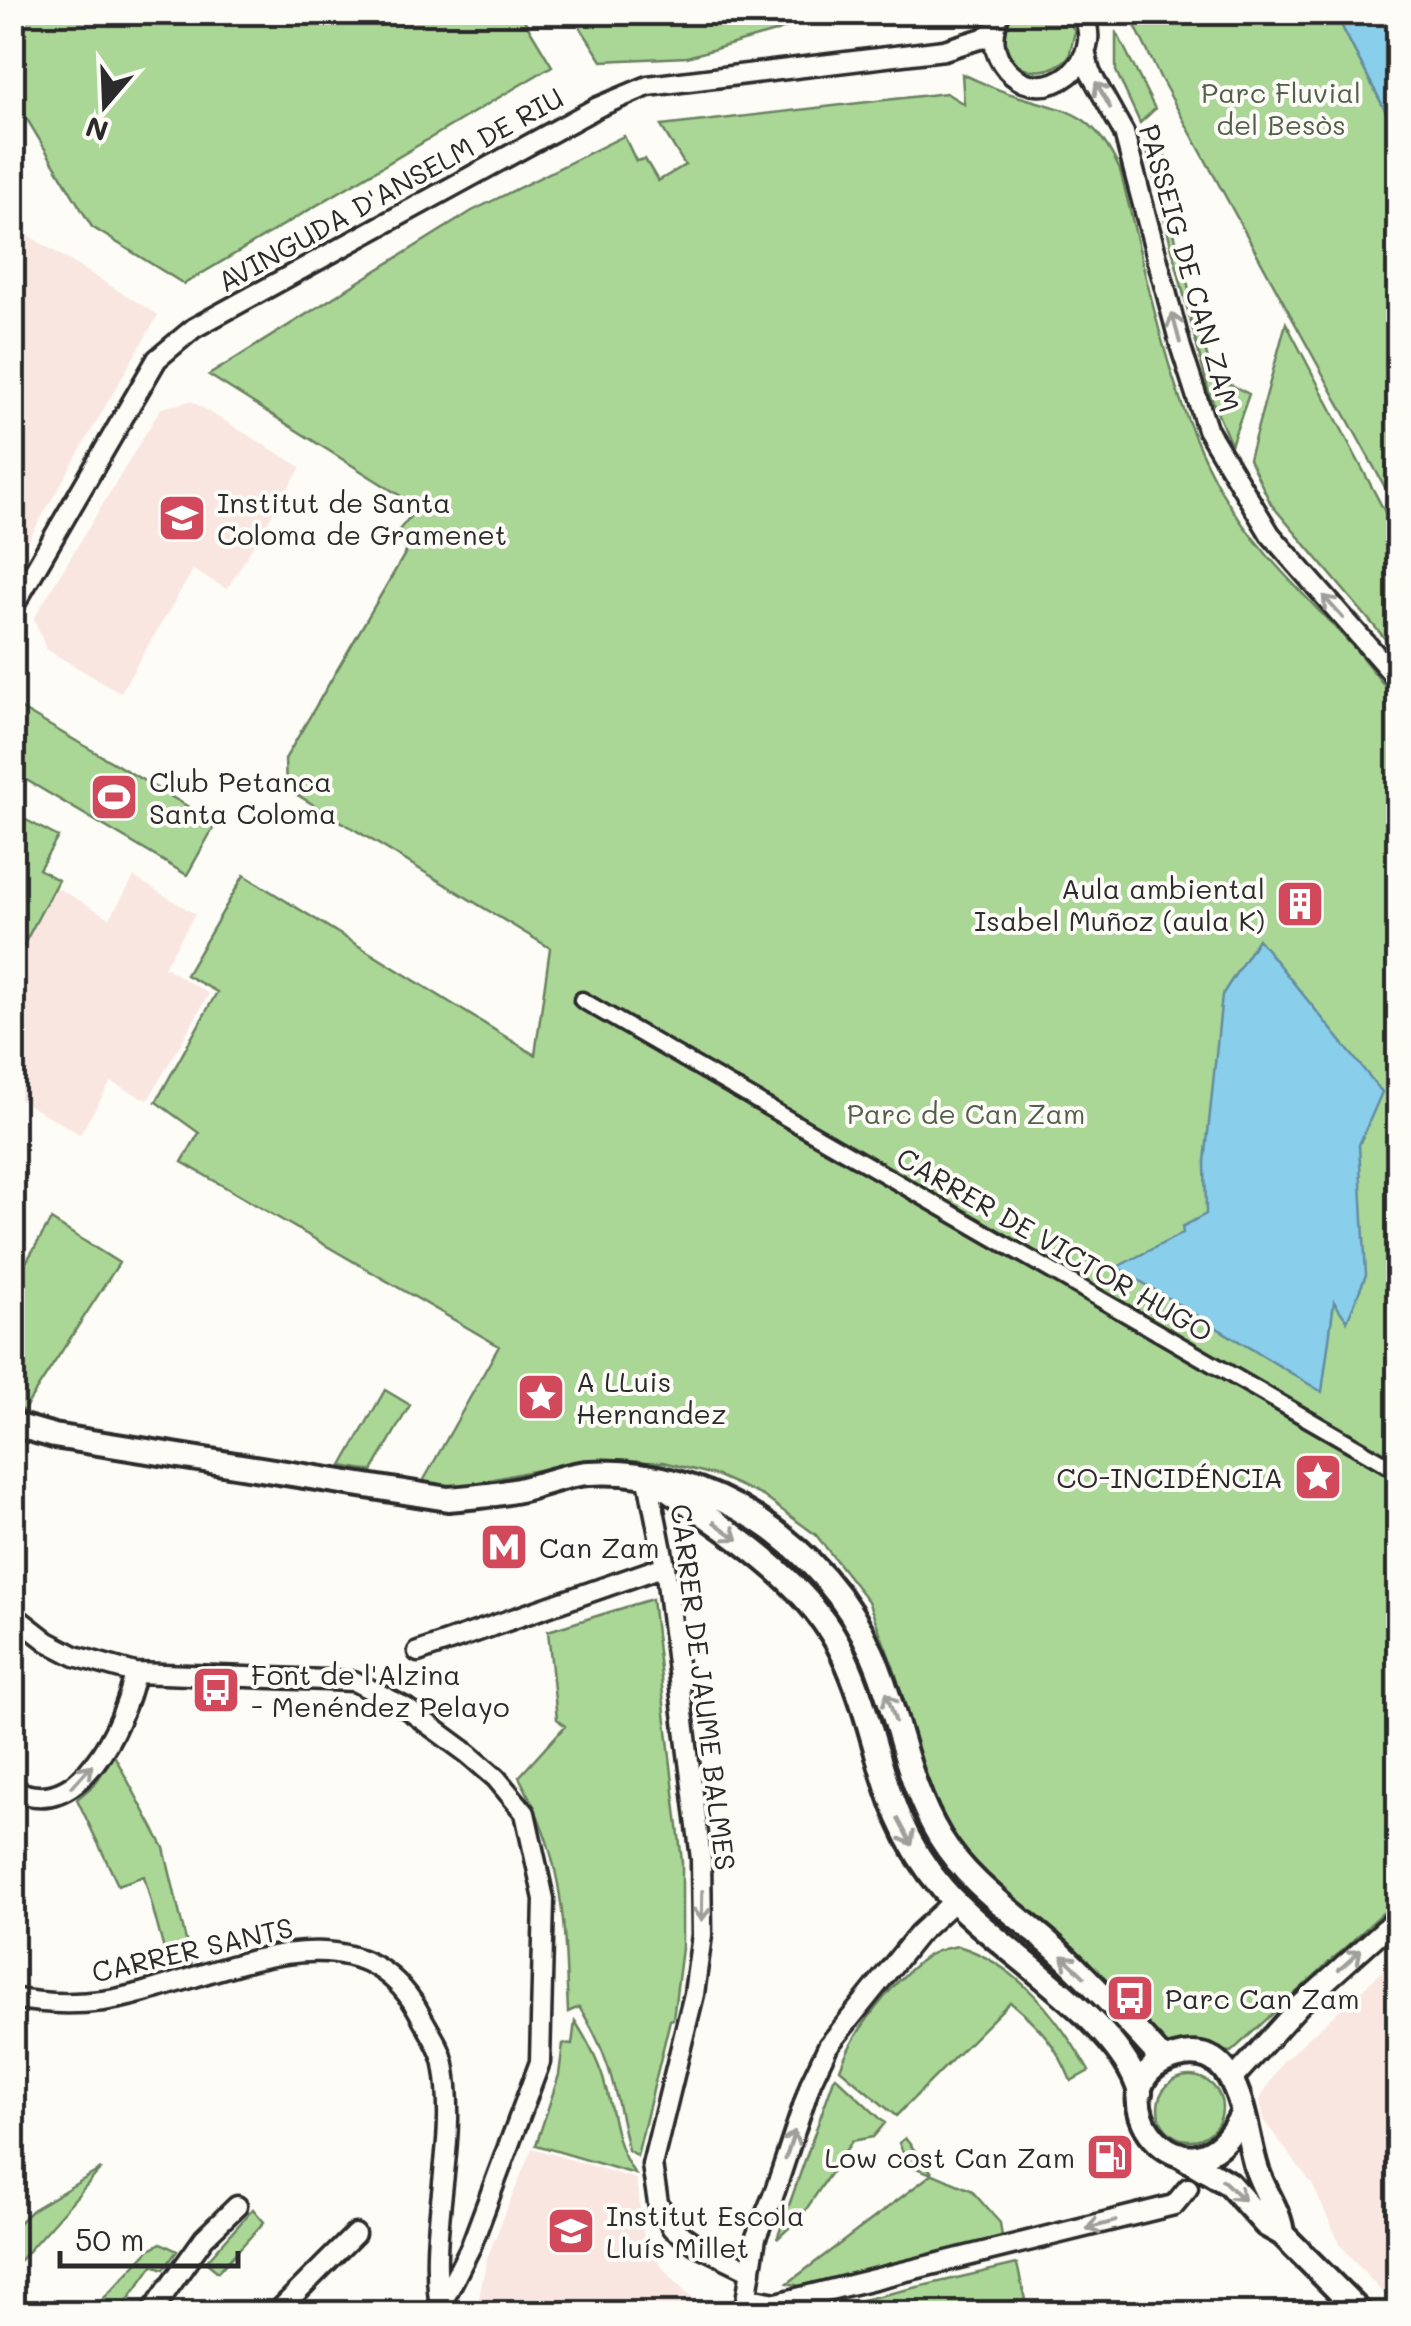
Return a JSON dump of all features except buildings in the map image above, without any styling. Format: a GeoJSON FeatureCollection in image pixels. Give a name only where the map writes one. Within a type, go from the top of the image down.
{"type":"FeatureCollection","features":[{"type":"Feature","properties":{"kind":"street"},"geometry":{"type":"LineString","coordinates":[[1000,12],[993,31],[996,53],[1014,78],[1040,86],[1064,80],[1077,70],[1086,54]]}},
{"type":"Feature","properties":{"kind":"street","name":"PASSEIG DE CAN ZAM"},"geometry":{"type":"LineString","coordinates":[[1081,12],[1089,36],[1086,54],[1090,72],[1124,133],[1181,348],[1207,429],[1270,534],[1398,680]]}},
{"type":"Feature","properties":{"kind":"street","name":"AVINGUDA D'ANSELM DE RIU"},"geometry":{"type":"LineString","coordinates":[[12,609],[157,359],[194,328],[598,107],[648,86],[944,50],[993,31]]}},
{"type":"Feature","properties":{"kind":"street","name":"AVINGUDA D'ANSELM DE RIU"},"geometry":{"type":"LineString","coordinates":[[944,50],[996,53]]}},
{"type":"Feature","properties":{"kind":"street","name":"CARRER DE VICTOR HUGO"},"geometry":{"type":"LineString","coordinates":[[582,1000],[1398,1471]]}},
{"type":"Feature","properties":{"kind":"street"},"geometry":{"type":"LineString","coordinates":[[12,1424],[54,1436],[448,1499],[486,1497],[586,1473],[647,1474],[714,1494],[741,1507],[787,1542],[831,1585],[860,1627],[874,1656],[912,1778],[947,1848],[975,1882],[1057,1950],[1164,2061]]}},
{"type":"Feature","properties":{"kind":"street"},"geometry":{"type":"LineString","coordinates":[[647,1474],[748,1547],[794,1590],[832,1634],[852,1676],[892,1805],[923,1863],[954,1901],[1032,1966],[1112,2044],[1135,2073],[1142,2123],[1150,2137],[1229,2184],[1266,2225],[1282,2234],[1362,2314]]}},
{"type":"Feature","properties":{"kind":"street","name":"CARRER DE JAUME BALMES"},"geometry":{"type":"LineString","coordinates":[[647,1474],[665,1566],[699,1841],[702,1896],[694,1994],[652,2165],[658,2203],[672,2228],[751,2271]]}},
{"type":"Feature","properties":{"kind":"street"},"geometry":{"type":"LineString","coordinates":[[418,1652],[665,1566]]}},
{"type":"Feature","properties":{"kind":"street"},"geometry":{"type":"LineString","coordinates":[[12,1614],[48,1642],[75,1656],[135,1673],[354,1680],[406,1708],[467,1753],[496,1778],[525,1813],[544,1899],[540,2062],[471,2246],[440,2310]]}},
{"type":"Feature","properties":{"kind":"street"},"geometry":{"type":"LineString","coordinates":[[12,1788],[42,1798],[67,1791],[89,1769],[114,1733],[126,1710],[135,1673]]}},
{"type":"Feature","properties":{"kind":"street"},"geometry":{"type":"LineString","coordinates":[[954,1901],[918,1934],[828,2046],[811,2082],[756,2237],[746,2306],[777,2303],[1174,2205],[1188,2188]]}},
{"type":"Feature","properties":{"kind":"street"},"geometry":{"type":"LineString","coordinates":[[1233,2080],[1300,2005],[1398,1918]]}},
{"type":"Feature","properties":{"kind":"street","name":"CARRER SANTS"},"geometry":{"type":"LineString","coordinates":[[12,1998],[52,2005],[106,2001],[260,1958],[314,1949],[348,1956],[393,1977],[416,2007],[443,2058],[446,2077],[447,2134],[434,2273],[440,2310]]}},
{"type":"Feature","properties":{"kind":"street"},"geometry":{"type":"LineString","coordinates":[[1140,2093],[1164,2061],[1194,2055],[1210,2059],[1233,2080],[1256,2169],[1281,2220],[1282,2234]]}},
{"type":"Feature","properties":{"kind":"street"},"geometry":{"type":"LineString","coordinates":[[1177,2154],[1203,2154],[1217,2148],[1242,2114]]}},
{"type":"Feature","properties":{"kind":"street"},"geometry":{"type":"LineString","coordinates":[[150,2314],[204,2238],[237,2206]]}},
{"type":"Feature","properties":{"kind":"street"},"geometry":{"type":"LineString","coordinates":[[275,2314],[355,2234]]}},
{"type":"Feature","properties":{"kind":"shaded area"},"geometry":{"type":"Polygon","coordinates":[[[13,226],[158,315],[13,567],[13,226]]]}},
{"type":"Feature","properties":{"kind":"shaded area","name":"Institut de Santa Coloma de Gramenet"},"geometry":{"type":"Polygon","coordinates":[[[191,401],[301,467],[227,589],[193,570],[120,693],[46,649],[34,618],[161,408],[191,401]]]}},
{"type":"Feature","properties":{"kind":"shaded area"},"geometry":{"type":"Polygon","coordinates":[[[134,877],[195,914],[164,967],[209,994],[148,1100],[111,1082],[80,1134],[13,1096],[13,965],[54,886],[110,918],[134,877]]]}},
{"type":"Feature","properties":{"kind":"shaded area"},"geometry":{"type":"Polygon","coordinates":[[[1398,1957],[1398,2310],[1341,2246],[1312,2184],[1264,2121],[1260,2099],[1282,2062],[1398,1957]]]}},
{"type":"Feature","properties":{"kind":"shaded area","name":"Institut Escola Lluís Millet"},"geometry":{"type":"Polygon","coordinates":[[[532,2148],[636,2179],[644,2237],[662,2267],[688,2295],[717,2313],[476,2313],[487,2258],[532,2148]]]}},
{"type":"Feature","properties":{"kind":"green space"},"geometry":{"type":"Polygon","coordinates":[[[13,12],[520,13],[552,66],[184,284],[92,227],[13,96],[13,12]]]}},
{"type":"Feature","properties":{"kind":"green space"},"geometry":{"type":"Polygon","coordinates":[[[571,13],[822,13],[775,32],[687,57],[602,61],[571,13]]]}},
{"type":"Feature","properties":{"kind":"green space"},"geometry":{"type":"Polygon","coordinates":[[[1014,13],[1064,13],[1075,31],[1069,57],[1041,71],[1016,63],[1005,42],[1006,28],[1014,13]]]}},
{"type":"Feature","properties":{"kind":"green space","name":"Parc Fluvial del Besòs"},"geometry":{"type":"Polygon","coordinates":[[[1129,13],[1335,13],[1398,135],[1398,511],[1160,77],[1129,13]]]}},
{"type":"Feature","properties":{"kind":"green space"},"geometry":{"type":"Polygon","coordinates":[[[1116,31],[1155,109],[1140,123],[1116,71],[1116,31]]]}},
{"type":"Feature","properties":{"kind":"green space","name":"Parc de Can Zam"},"geometry":{"type":"Polygon","coordinates":[[[962,74],[1078,117],[1110,150],[1120,170],[1172,375],[1202,454],[1221,491],[1267,554],[1355,649],[1398,703],[1398,1899],[1231,2052],[1167,2045],[974,1866],[945,1823],[929,1787],[894,1669],[868,1601],[816,1535],[763,1496],[718,1476],[664,1462],[567,1464],[455,1487],[421,1485],[499,1346],[182,1162],[199,1133],[156,1102],[217,992],[186,975],[244,875],[535,1055],[550,948],[286,788],[285,759],[406,552],[399,530],[418,507],[209,375],[472,211],[624,136],[636,161],[645,159],[658,181],[685,165],[661,126],[946,93],[964,104],[962,74]]]}},
{"type":"Feature","properties":{"kind":"green space"},"geometry":{"type":"Polygon","coordinates":[[[1145,143],[1161,150],[1175,179],[1161,184],[1212,375],[1249,394],[1231,445],[1209,393],[1145,143]]]}},
{"type":"Feature","properties":{"kind":"green space"},"geometry":{"type":"Polygon","coordinates":[[[1286,323],[1398,537],[1398,654],[1271,504],[1249,459],[1286,323]]]}},
{"type":"Feature","properties":{"kind":"green space","name":"Club Petanca Santa Coloma"},"geometry":{"type":"Polygon","coordinates":[[[13,704],[216,823],[187,875],[13,772],[13,704]]]}},
{"type":"Feature","properties":{"kind":"green space"},"geometry":{"type":"Polygon","coordinates":[[[13,813],[58,837],[39,869],[58,880],[13,965],[13,813]]]}},
{"type":"Feature","properties":{"kind":"green space"},"geometry":{"type":"Polygon","coordinates":[[[51,1220],[119,1263],[23,1411],[13,1406],[13,1284],[51,1220]]]}},
{"type":"Feature","properties":{"kind":"green space"},"geometry":{"type":"Polygon","coordinates":[[[385,1390],[410,1405],[372,1471],[342,1466],[385,1390]]]}},
{"type":"Feature","properties":{"kind":"green space"},"geometry":{"type":"Polygon","coordinates":[[[652,1599],[682,1862],[682,1948],[673,2019],[637,2156],[628,2150],[611,2076],[590,2025],[579,2007],[568,2012],[563,1919],[554,1864],[546,1836],[519,1777],[565,1726],[557,1719],[548,1631],[652,1599]]]}},
{"type":"Feature","properties":{"kind":"green space"},"geometry":{"type":"Polygon","coordinates":[[[114,1755],[164,1848],[192,1966],[170,1972],[144,1876],[118,1885],[77,1799],[95,1784],[114,1755]]]}},
{"type":"Feature","properties":{"kind":"green space"},"geometry":{"type":"Polygon","coordinates":[[[958,1946],[1000,1966],[1035,1996],[1089,2071],[1071,2081],[1046,2037],[1010,2002],[896,2116],[840,2069],[863,2025],[909,1970],[939,1950],[958,1946]]]}},
{"type":"Feature","properties":{"kind":"green space"},"geometry":{"type":"Polygon","coordinates":[[[575,2021],[599,2068],[619,2142],[635,2174],[536,2145],[559,2075],[563,2044],[572,2045],[575,2021]]]}},
{"type":"Feature","properties":{"kind":"green space"},"geometry":{"type":"Polygon","coordinates":[[[835,2076],[885,2123],[873,2137],[852,2141],[801,2217],[777,2239],[835,2076]]]}},
{"type":"Feature","properties":{"kind":"green space"},"geometry":{"type":"Polygon","coordinates":[[[1190,2076],[1213,2085],[1222,2108],[1213,2131],[1190,2140],[1167,2131],[1158,2108],[1167,2085],[1190,2076]]]}},
{"type":"Feature","properties":{"kind":"green space"},"geometry":{"type":"Polygon","coordinates":[[[905,2138],[933,2174],[971,2190],[1000,2223],[1002,2237],[799,2286],[788,2283],[932,2174],[909,2165],[899,2143],[905,2138]]]}},
{"type":"Feature","properties":{"kind":"green space"},"geometry":{"type":"Polygon","coordinates":[[[101,2169],[13,2268],[13,2228],[32,2210],[101,2169]]]}},
{"type":"Feature","properties":{"kind":"green space"},"geometry":{"type":"Polygon","coordinates":[[[253,2209],[264,2222],[218,2272],[206,2262],[253,2209]]]}},
{"type":"Feature","properties":{"kind":"green space"},"geometry":{"type":"Polygon","coordinates":[[[161,2243],[177,2251],[164,2269],[153,2265],[119,2313],[90,2313],[150,2249],[161,2243]]]}},
{"type":"Feature","properties":{"kind":"green space"},"geometry":{"type":"Polygon","coordinates":[[[1017,2264],[1028,2313],[806,2313],[1017,2264]]]}},
{"type":"Feature","properties":{"kind":"water"},"geometry":{"type":"Polygon","coordinates":[[[1335,13],[1398,13],[1398,135],[1335,13]]]}},
{"type":"Feature","properties":{"kind":"water"},"geometry":{"type":"Polygon","coordinates":[[[1258,939],[1382,1092],[1359,1145],[1366,1275],[1347,1321],[1334,1302],[1322,1392],[1117,1267],[1183,1233],[1182,1227],[1206,1214],[1205,1162],[1222,995],[1258,939]]]}},
{"type":"Feature","properties":{"kind":"place","name":"Institut de Santa Coloma de Gramenet"},"geometry":{"type":"Point","coordinates":[182,518]}},
{"type":"Feature","properties":{"kind":"place","name":"Club Petanca Santa Coloma"},"geometry":{"type":"Point","coordinates":[114,797]}},
{"type":"Feature","properties":{"kind":"place","name":"Aula ambiental Isabel Muñoz (aula K)"},"geometry":{"type":"Point","coordinates":[1300,904]}},
{"type":"Feature","properties":{"kind":"place","name":"A LLuis Hernandez"},"geometry":{"type":"Point","coordinates":[541,1397]}},
{"type":"Feature","properties":{"kind":"place","name":"CO-INCIDÉNCIA"},"geometry":{"type":"Point","coordinates":[1318,1477]}},
{"type":"Feature","properties":{"kind":"place","name":"Can Zam"},"geometry":{"type":"Point","coordinates":[504,1547]}},
{"type":"Feature","properties":{"kind":"place","name":"Font de l'Alzina - Menéndez Pelayo"},"geometry":{"type":"Point","coordinates":[216,1690]}},
{"type":"Feature","properties":{"kind":"place","name":"Parc Can Zam"},"geometry":{"type":"Point","coordinates":[1130,1998]}},
{"type":"Feature","properties":{"kind":"place","name":"Low cost Can Zam"},"geometry":{"type":"Point","coordinates":[1110,2157]}},
{"type":"Feature","properties":{"kind":"place","name":"Institut Escola Lluís Millet"},"geometry":{"type":"Point","coordinates":[571,2231]}}]}
